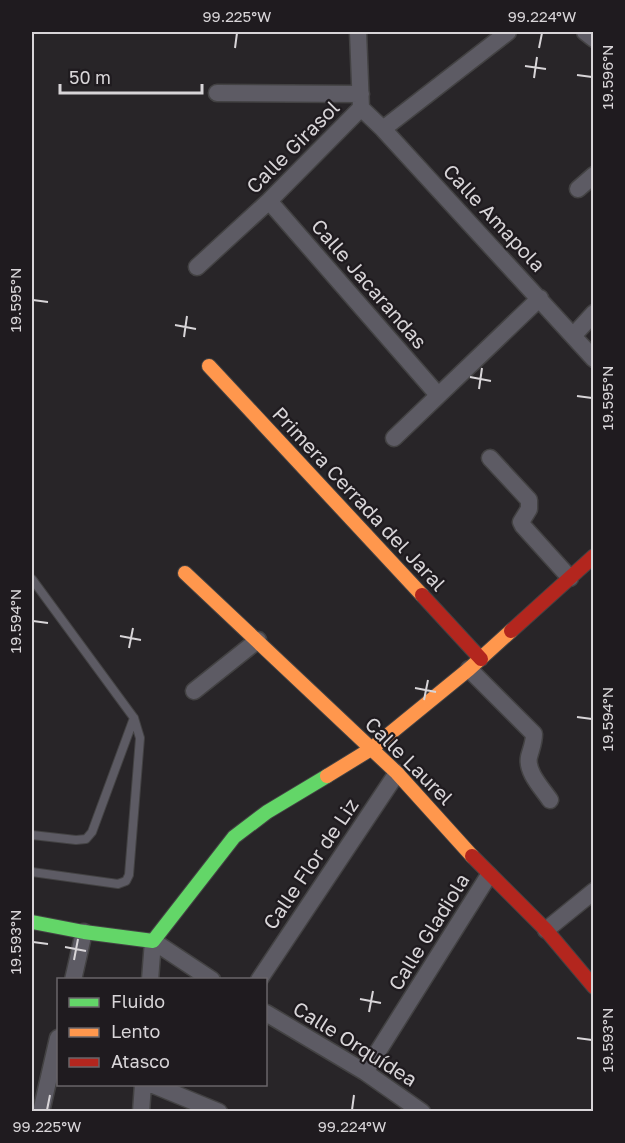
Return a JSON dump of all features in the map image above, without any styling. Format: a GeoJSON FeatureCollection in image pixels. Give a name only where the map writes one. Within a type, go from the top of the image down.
{"type":"FeatureCollection","features":[{"type":"Feature","properties":{"kind":"street","name":"Calle Girasol"},"geometry":{"type":"LineString","coordinates":[[197,267],[269,201],[361,101],[358,32]]}},
{"type":"Feature","properties":{"kind":"street"},"geometry":{"type":"LineString","coordinates":[[383,129],[508,32]]}},
{"type":"Feature","properties":{"kind":"street"},"geometry":{"type":"LineString","coordinates":[[585,32],[594,39]]}},
{"type":"Feature","properties":{"kind":"street"},"geometry":{"type":"LineString","coordinates":[[217,93],[361,101]]}},
{"type":"Feature","properties":{"kind":"street","name":"Calle Amapola"},"geometry":{"type":"LineString","coordinates":[[361,101],[383,129],[594,359]]}},
{"type":"Feature","properties":{"kind":"street"},"geometry":{"type":"LineString","coordinates":[[578,189],[594,175]]}},
{"type":"Feature","properties":{"kind":"street","name":"Calle Jacarandas"},"geometry":{"type":"LineString","coordinates":[[269,201],[438,395]]}},
{"type":"Feature","properties":{"kind":"street"},"geometry":{"type":"LineString","coordinates":[[394,438],[540,298]]}},
{"type":"Feature","properties":{"kind":"street"},"geometry":{"type":"LineString","coordinates":[[573,336],[594,313]]}},
{"type":"Feature","properties":{"kind":"street","name":"Primera Cerrada del Jaral"},"geometry":{"type":"LineString","coordinates":[[209,366],[475,664]]}},
{"type":"Feature","properties":{"kind":"street"},"geometry":{"type":"LineString","coordinates":[[489,458],[529,500],[529,510],[521,522],[523,526],[570,578]]}},
{"type":"Feature","properties":{"kind":"street"},"geometry":{"type":"LineString","coordinates":[[150,978],[153,941],[234,837],[267,812],[371,749],[475,664],[594,556]]}},
{"type":"Feature","properties":{"kind":"street","name":"Calle Laurel"},"geometry":{"type":"LineString","coordinates":[[185,573],[398,773],[489,875],[546,930],[594,987]]}},
{"type":"Feature","properties":{"kind":"street"},"geometry":{"type":"LineString","coordinates":[[194,691],[258,640]]}},
{"type":"Feature","properties":{"kind":"street"},"geometry":{"type":"LineString","coordinates":[[475,664],[534,734],[528,764],[550,800]]}},
{"type":"Feature","properties":{"kind":"street","name":"Calle Flor de Liz"},"geometry":{"type":"LineString","coordinates":[[260,978],[398,773]]}},
{"type":"Feature","properties":{"kind":"street","name":"Calle Gladiola"},"geometry":{"type":"LineString","coordinates":[[365,1072],[489,875]]}},
{"type":"Feature","properties":{"kind":"street"},"geometry":{"type":"LineString","coordinates":[[546,930],[594,891]]}},
{"type":"Feature","properties":{"kind":"street"},"geometry":{"type":"LineString","coordinates":[[32,922],[84,932],[153,941],[209,978]]}},
{"type":"Feature","properties":{"kind":"street"},"geometry":{"type":"LineString","coordinates":[[73,978],[84,932]]}},
{"type":"Feature","properties":{"kind":"street","name":"Calle Orquídea"},"geometry":{"type":"LineString","coordinates":[[267,1014],[365,1072],[422,1112]]}},
{"type":"Feature","properties":{"kind":"street"},"geometry":{"type":"LineString","coordinates":[[41,1112],[57,1042]]}},
{"type":"Feature","properties":{"kind":"street"},"geometry":{"type":"LineString","coordinates":[[141,1112],[143,1086]]}},
{"type":"Feature","properties":{"kind":"street"},"geometry":{"type":"LineString","coordinates":[[155,1086],[219,1112]]}},
{"type":"Feature","properties":{"kind":"lane"},"geometry":{"type":"LineString","coordinates":[[32,579],[134,718],[140,738],[129,874],[126,881],[118,884],[32,872]]}},
{"type":"Feature","properties":{"kind":"lane"},"geometry":{"type":"LineString","coordinates":[[32,835],[86,839],[92,832],[134,718]]}},
{"type":"Feature","properties":{"kind":"traffic: fast"},"geometry":{"type":"LineString","coordinates":[[32,922],[84,932],[153,941],[234,837],[267,812],[327,776]]}},
{"type":"Feature","properties":{"kind":"traffic: slow"},"geometry":{"type":"LineString","coordinates":[[209,366],[422,595]]}},
{"type":"Feature","properties":{"kind":"traffic: slow"},"geometry":{"type":"LineString","coordinates":[[185,573],[397,773],[472,856]]}},
{"type":"Feature","properties":{"kind":"traffic: slow"},"geometry":{"type":"LineString","coordinates":[[327,776],[371,749],[469,669],[511,631]]}},
{"type":"Feature","properties":{"kind":"traffic: jam"},"geometry":{"type":"LineString","coordinates":[[511,631],[594,556]]}},
{"type":"Feature","properties":{"kind":"traffic: jam"},"geometry":{"type":"LineString","coordinates":[[422,595],[481,659]]}},
{"type":"Feature","properties":{"kind":"traffic: jam"},"geometry":{"type":"LineString","coordinates":[[472,856],[546,930],[594,987]]}}]}
